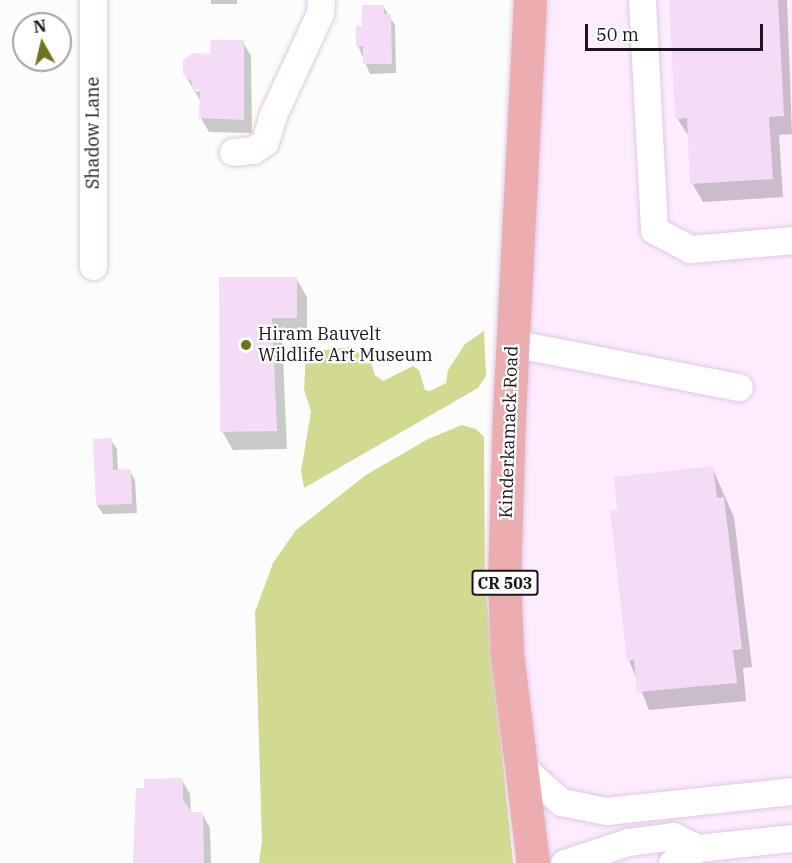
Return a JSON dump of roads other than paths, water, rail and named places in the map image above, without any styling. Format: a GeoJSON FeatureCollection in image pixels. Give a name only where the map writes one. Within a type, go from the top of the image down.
{"type":"FeatureCollection","features":[{"type":"Feature","properties":{"kind":"main road","name":"Kinderkamack Road"},"geometry":{"type":"LineString","coordinates":[[530,0],[512,343],[504,581],[507,654],[532,863]]}},
{"type":"Feature","properties":{"kind":"street","name":"Shadow Lane"},"geometry":{"type":"LineString","coordinates":[[93,0],[93,266]]}},
{"type":"Feature","properties":{"kind":"street"},"geometry":{"type":"LineString","coordinates":[[642,0],[654,230],[690,249],[792,240]]}},
{"type":"Feature","properties":{"kind":"street"},"geometry":{"type":"LineString","coordinates":[[233,152],[253,150],[264,141],[272,117],[321,6]]}},
{"type":"Feature","properties":{"kind":"street"},"geometry":{"type":"LineString","coordinates":[[512,343],[739,387]]}},
{"type":"Feature","properties":{"kind":"street"},"geometry":{"type":"LineString","coordinates":[[522,767],[561,802],[606,811],[792,791]]}},
{"type":"Feature","properties":{"kind":"street"},"geometry":{"type":"LineString","coordinates":[[564,863],[628,842],[673,836],[698,848]]}},
{"type":"Feature","properties":{"kind":"street"},"geometry":{"type":"LineString","coordinates":[[672,863],[698,848],[792,838]]}},
{"type":"Feature","properties":{"kind":"place","name":"Hiram Bauvelt Wildlife Art Museum"},"geometry":{"type":"Point","coordinates":[246,345]}}]}
